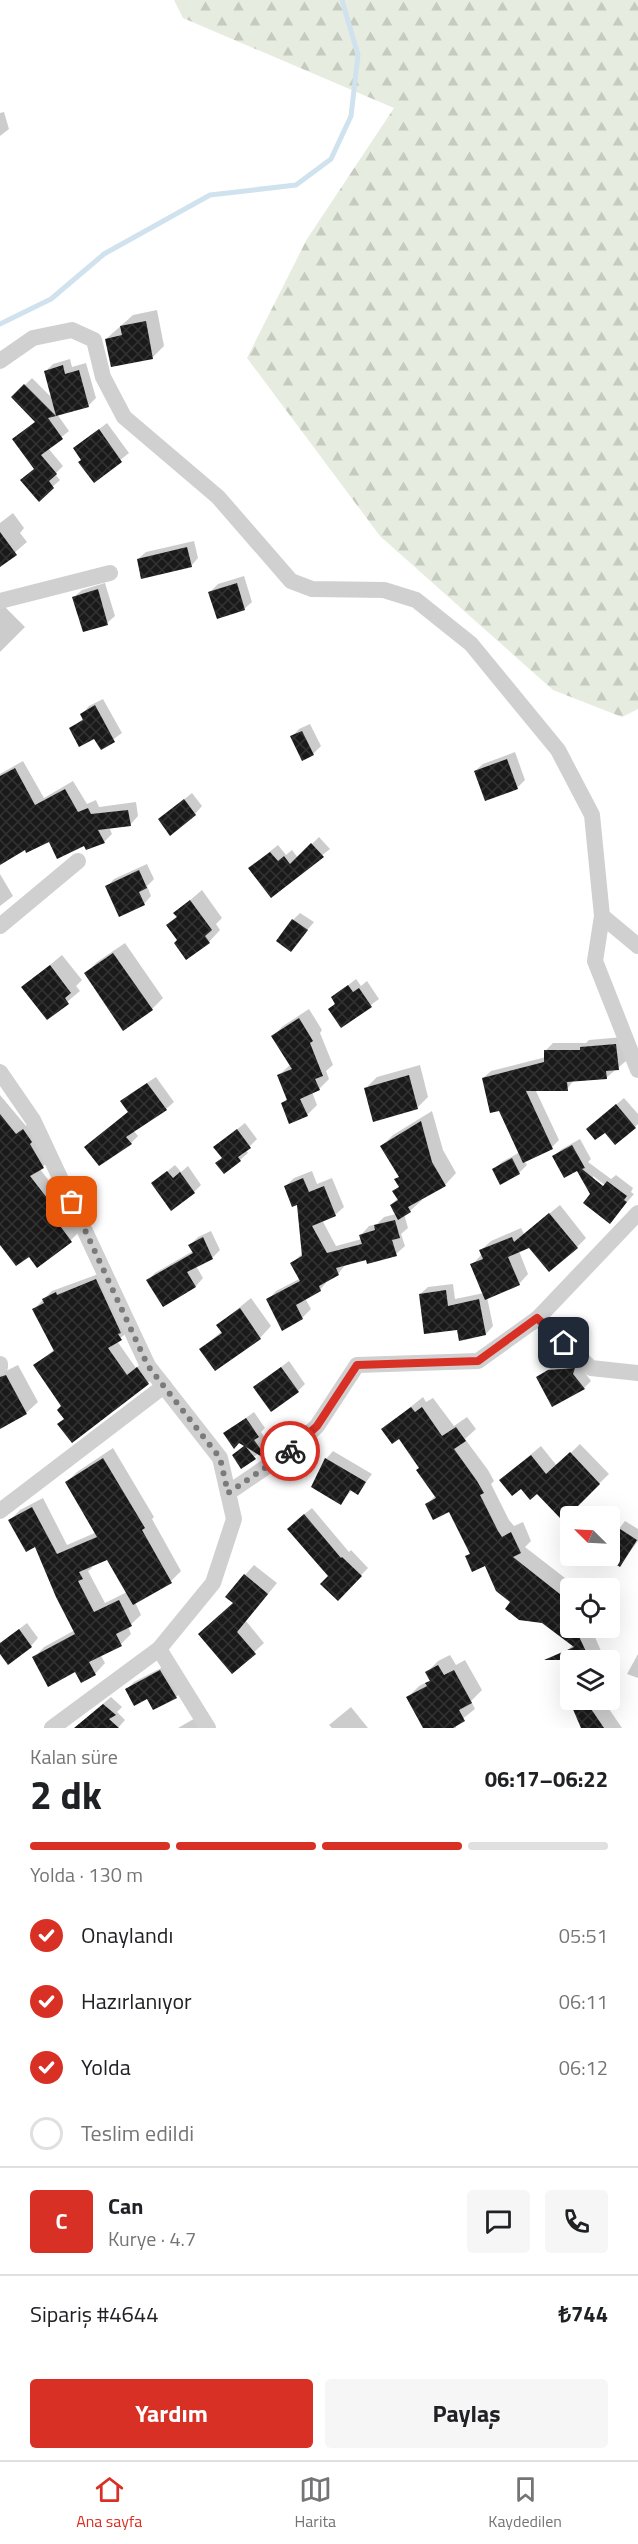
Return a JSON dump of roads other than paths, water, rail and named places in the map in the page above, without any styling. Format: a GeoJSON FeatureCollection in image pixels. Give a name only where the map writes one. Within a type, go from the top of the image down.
{"type":"FeatureCollection","features":[{"type":"Feature","properties":{"kind":"street"},"geometry":{"type":"LineString","coordinates":[[0,361],[33,338],[72,330],[93,340],[103,377],[124,417],[218,497],[291,581],[312,589],[384,590],[416,600],[471,644],[558,750],[592,815],[602,916],[595,962],[638,1070]]}},
{"type":"Feature","properties":{"kind":"street"},"geometry":{"type":"LineString","coordinates":[[0,601],[110,573]]}},
{"type":"Feature","properties":{"kind":"street"},"geometry":{"type":"LineString","coordinates":[[0,926],[78,861]]}},
{"type":"Feature","properties":{"kind":"street"},"geometry":{"type":"LineString","coordinates":[[602,916],[638,946]]}},
{"type":"Feature","properties":{"kind":"street"},"geometry":{"type":"LineString","coordinates":[[0,1072],[33,1120],[148,1366],[220,1458],[234,1519],[213,1582],[159,1649],[52,1728]]}},
{"type":"Feature","properties":{"kind":"street"},"geometry":{"type":"LineString","coordinates":[[228,1493],[291,1450],[317,1426],[357,1365],[478,1361],[537,1318],[638,1213]]}},
{"type":"Feature","properties":{"kind":"street"},"geometry":{"type":"LineString","coordinates":[[537,1318],[591,1368],[638,1372]]}},
{"type":"Feature","properties":{"kind":"street"},"geometry":{"type":"LineString","coordinates":[[0,1511],[164,1386]]}},
{"type":"Feature","properties":{"kind":"street"},"geometry":{"type":"LineString","coordinates":[[159,1649],[208,1728]]}},
{"type":"Feature","properties":{"kind":"waterway"},"geometry":{"type":"LineString","coordinates":[[0,324],[51,299],[104,254],[210,195],[296,185],[331,159],[351,116],[358,55],[342,0]]}}]}
